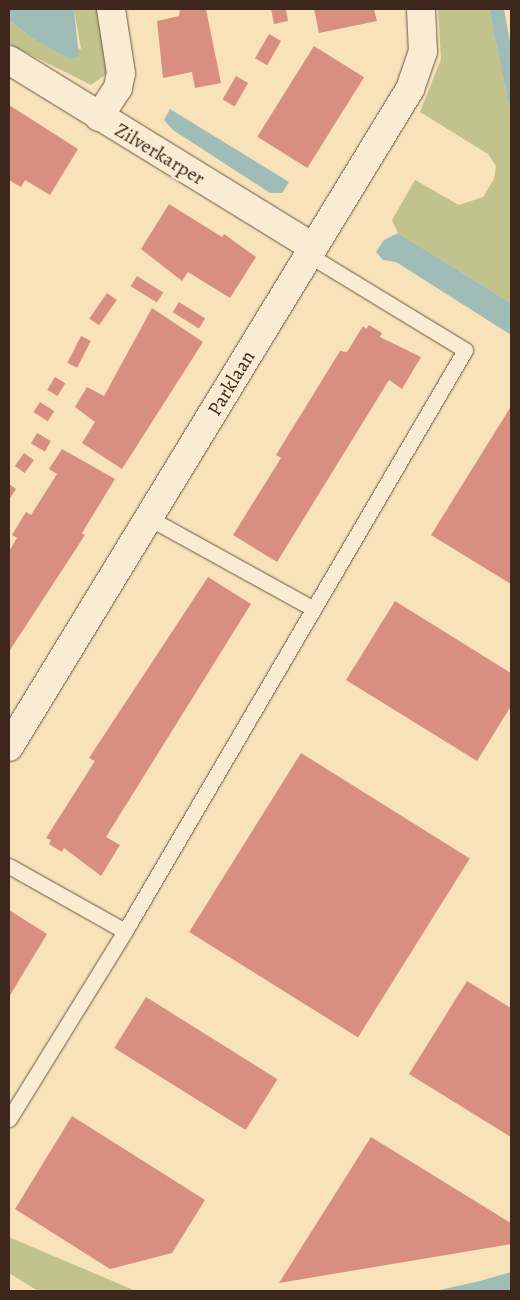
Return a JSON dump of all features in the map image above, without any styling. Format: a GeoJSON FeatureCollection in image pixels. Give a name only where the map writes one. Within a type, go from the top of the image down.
{"type":"FeatureCollection","features":[{"type":"Feature","properties":{"kind":"street"},"geometry":{"type":"LineString","coordinates":[[99,117],[118,88],[122,73],[111,9]]}},
{"type":"Feature","properties":{"kind":"street","name":"Parklaan"},"geometry":{"type":"LineString","coordinates":[[9,747],[410,89],[423,52],[421,9]]}},
{"type":"Feature","properties":{"kind":"street","name":"Zilverkarper"},"geometry":{"type":"LineString","coordinates":[[9,60],[311,251]]}},
{"type":"Feature","properties":{"kind":"lane"},"geometry":{"type":"LineString","coordinates":[[9,1119],[125,931],[465,350],[311,251]]}},
{"type":"Feature","properties":{"kind":"lane"},"geometry":{"type":"LineString","coordinates":[[149,518],[314,609]]}},
{"type":"Feature","properties":{"kind":"lane"},"geometry":{"type":"LineString","coordinates":[[9,866],[125,931]]}},
{"type":"Feature","properties":{"kind":"green space"},"geometry":{"type":"Polygon","coordinates":[[[74,9],[100,9],[111,61],[105,75],[91,85],[9,44],[9,20],[29,36],[81,49],[74,9]]]}},
{"type":"Feature","properties":{"kind":"green space"},"geometry":{"type":"Polygon","coordinates":[[[438,9],[489,9],[511,116],[511,303],[398,233],[392,220],[415,180],[459,205],[483,197],[494,179],[496,166],[488,154],[420,112],[441,59],[438,9]]]}},
{"type":"Feature","properties":{"kind":"green space"},"geometry":{"type":"Polygon","coordinates":[[[9,1237],[136,1291],[38,1291],[9,1273],[9,1237]]]}},
{"type":"Feature","properties":{"kind":"water"},"geometry":{"type":"Polygon","coordinates":[[[9,9],[74,9],[79,57],[70,59],[29,36],[9,20],[9,9]]]}},
{"type":"Feature","properties":{"kind":"water"},"geometry":{"type":"Polygon","coordinates":[[[489,9],[504,9],[511,48],[511,116],[489,9]]]}},
{"type":"Feature","properties":{"kind":"water"},"geometry":{"type":"Polygon","coordinates":[[[170,109],[289,182],[282,193],[270,193],[173,130],[164,120],[170,109]]]}},
{"type":"Feature","properties":{"kind":"water"},"geometry":{"type":"Polygon","coordinates":[[[398,233],[511,303],[511,335],[396,262],[383,260],[376,252],[384,240],[398,233]]]}},
{"type":"Feature","properties":{"kind":"water"},"geometry":{"type":"Polygon","coordinates":[[[511,1272],[511,1291],[435,1291],[480,1281],[511,1272]]]}},
{"type":"Feature","properties":{"kind":"building"},"geometry":{"type":"Polygon","coordinates":[[[180,9],[206,9],[221,83],[195,88],[192,72],[163,78],[157,21],[179,16],[180,9]]]}},
{"type":"Feature","properties":{"kind":"building"},"geometry":{"type":"Polygon","coordinates":[[[271,9],[286,9],[288,21],[274,24],[271,9]]]}},
{"type":"Feature","properties":{"kind":"building"},"geometry":{"type":"Polygon","coordinates":[[[314,9],[374,9],[377,21],[319,33],[314,9]]]}},
{"type":"Feature","properties":{"kind":"building"},"geometry":{"type":"Polygon","coordinates":[[[269,34],[281,41],[267,65],[255,58],[269,34]]]}},
{"type":"Feature","properties":{"kind":"building"},"geometry":{"type":"Polygon","coordinates":[[[314,46],[364,77],[307,168],[257,137],[314,46]]]}},
{"type":"Feature","properties":{"kind":"building"},"geometry":{"type":"Polygon","coordinates":[[[236,76],[248,83],[235,106],[222,99],[236,76]]]}},
{"type":"Feature","properties":{"kind":"building"},"geometry":{"type":"Polygon","coordinates":[[[9,105],[78,149],[50,195],[25,180],[21,187],[9,180],[9,105]]]}},
{"type":"Feature","properties":{"kind":"building"},"geometry":{"type":"Polygon","coordinates":[[[169,204],[222,237],[224,234],[256,257],[230,298],[188,272],[182,281],[141,249],[169,204]]]}},
{"type":"Feature","properties":{"kind":"building"},"geometry":{"type":"Polygon","coordinates":[[[137,276],[163,292],[157,303],[131,286],[137,276]]]}},
{"type":"Feature","properties":{"kind":"building"},"geometry":{"type":"Polygon","coordinates":[[[107,293],[117,300],[99,325],[89,318],[107,293]]]}},
{"type":"Feature","properties":{"kind":"building"},"geometry":{"type":"Polygon","coordinates":[[[179,302],[205,318],[199,329],[173,312],[179,302]]]}},
{"type":"Feature","properties":{"kind":"building"},"geometry":{"type":"Polygon","coordinates":[[[152,308],[203,342],[122,469],[82,443],[95,422],[75,407],[87,387],[104,396],[152,308]]]}},
{"type":"Feature","properties":{"kind":"building"},"geometry":{"type":"Polygon","coordinates":[[[369,325],[382,333],[380,337],[421,357],[402,389],[389,380],[277,562],[233,535],[281,458],[276,455],[340,351],[347,352],[363,326],[366,329],[369,325]]]}},
{"type":"Feature","properties":{"kind":"building"},"geometry":{"type":"Polygon","coordinates":[[[81,336],[91,341],[77,368],[67,363],[81,336]]]}},
{"type":"Feature","properties":{"kind":"building"},"geometry":{"type":"Polygon","coordinates":[[[55,377],[65,383],[58,396],[47,390],[55,377]]]}},
{"type":"Feature","properties":{"kind":"building"},"geometry":{"type":"Polygon","coordinates":[[[40,402],[54,411],[48,421],[33,412],[40,402]]]}},
{"type":"Feature","properties":{"kind":"building"},"geometry":{"type":"Polygon","coordinates":[[[510,408],[511,415],[511,584],[431,535],[510,408]]]}},
{"type":"Feature","properties":{"kind":"building"},"geometry":{"type":"Polygon","coordinates":[[[37,433],[51,441],[45,451],[31,443],[37,433]]]}},
{"type":"Feature","properties":{"kind":"building"},"geometry":{"type":"Polygon","coordinates":[[[62,449],[115,479],[82,533],[85,535],[10,650],[9,551],[17,538],[12,535],[26,512],[31,515],[57,474],[49,469],[62,449]]]}},
{"type":"Feature","properties":{"kind":"building"},"geometry":{"type":"Polygon","coordinates":[[[24,453],[34,460],[25,473],[15,466],[24,453]]]}},
{"type":"Feature","properties":{"kind":"building"},"geometry":{"type":"Polygon","coordinates":[[[9,484],[16,489],[9,500],[9,484]]]}},
{"type":"Feature","properties":{"kind":"building"},"geometry":{"type":"Polygon","coordinates":[[[208,577],[251,604],[106,837],[120,845],[101,876],[64,848],[62,852],[49,844],[51,840],[46,838],[95,761],[89,758],[208,577]]]}},
{"type":"Feature","properties":{"kind":"building"},"geometry":{"type":"Polygon","coordinates":[[[395,601],[511,673],[511,706],[477,761],[346,680],[395,601]]]}},
{"type":"Feature","properties":{"kind":"building"},"geometry":{"type":"Polygon","coordinates":[[[301,753],[470,858],[358,1037],[189,932],[301,753]]]}},
{"type":"Feature","properties":{"kind":"building"},"geometry":{"type":"Polygon","coordinates":[[[9,910],[47,934],[9,997],[9,910]]]}},
{"type":"Feature","properties":{"kind":"building"},"geometry":{"type":"Polygon","coordinates":[[[467,981],[511,1008],[511,1137],[409,1074],[467,981]]]}},
{"type":"Feature","properties":{"kind":"building"},"geometry":{"type":"Polygon","coordinates":[[[146,997],[277,1079],[246,1130],[114,1048],[146,997]]]}},
{"type":"Feature","properties":{"kind":"building"},"geometry":{"type":"Polygon","coordinates":[[[72,1116],[205,1200],[172,1253],[110,1269],[15,1209],[72,1116]]]}},
{"type":"Feature","properties":{"kind":"building"},"geometry":{"type":"Polygon","coordinates":[[[371,1137],[511,1223],[511,1244],[279,1283],[371,1137]]]}}]}
